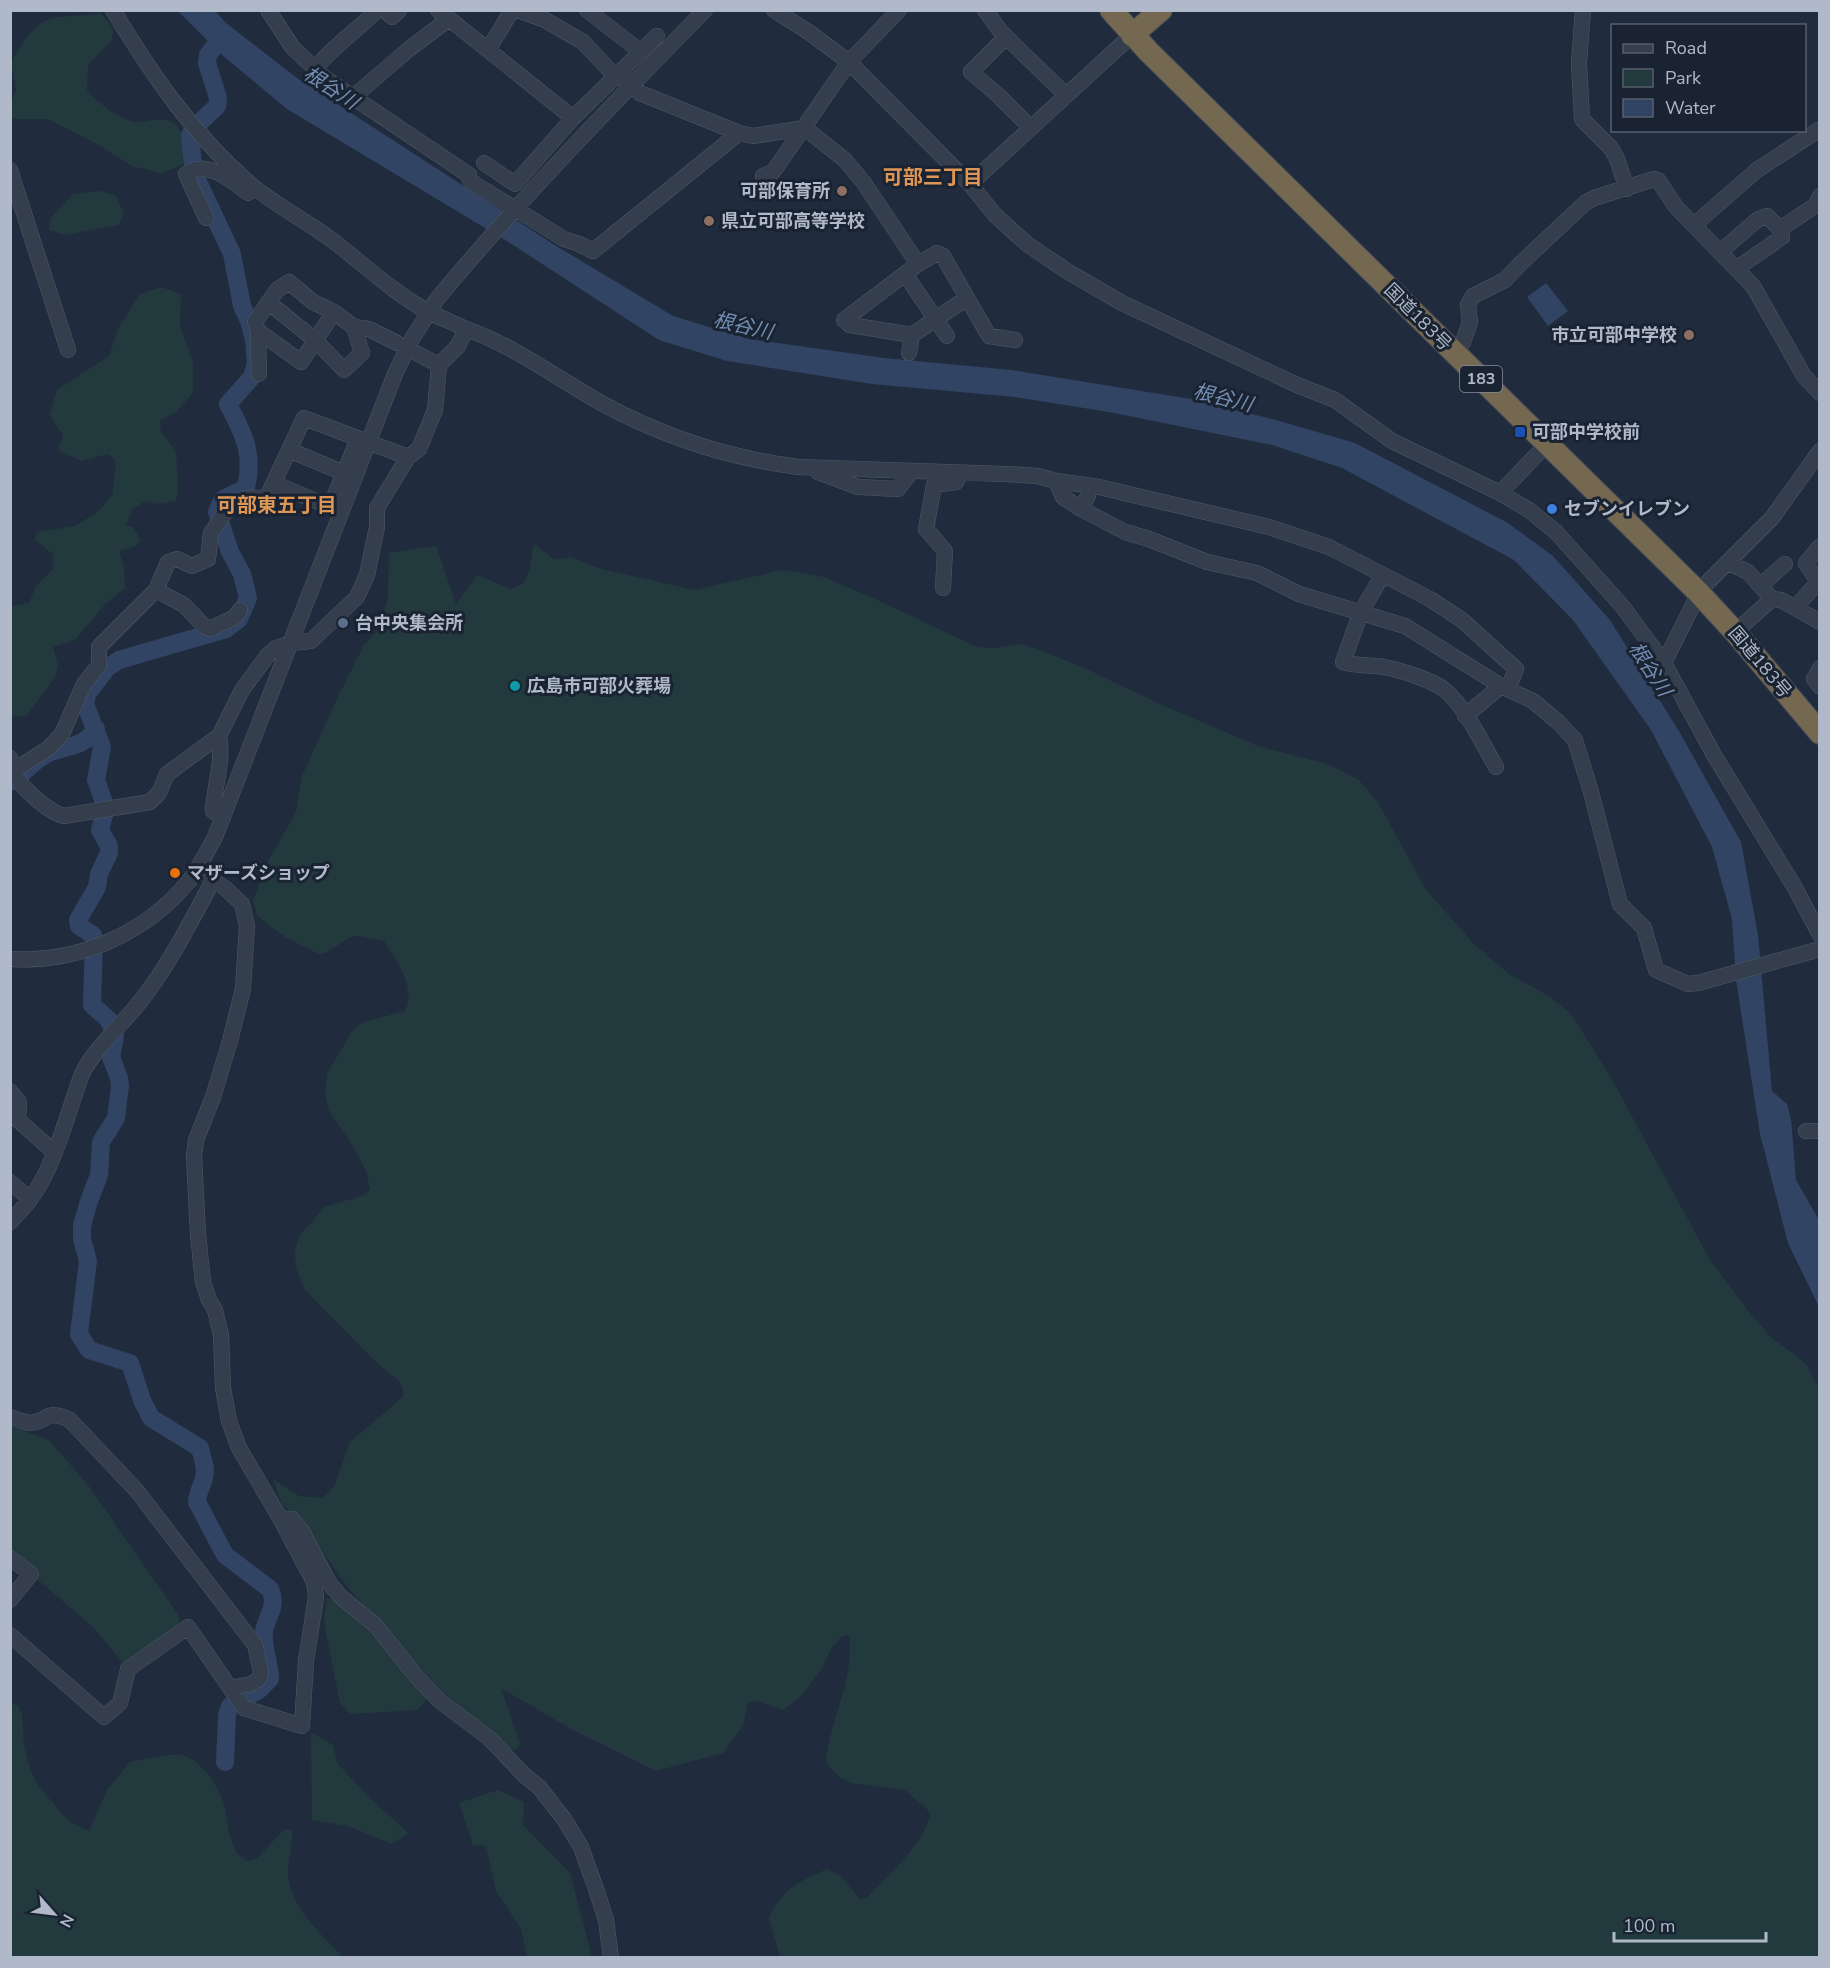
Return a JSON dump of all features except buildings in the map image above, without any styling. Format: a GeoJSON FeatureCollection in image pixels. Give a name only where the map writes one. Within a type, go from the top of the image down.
{"type":"FeatureCollection","features":[{"type":"Feature","properties":{"kind":"highway","name":"国道183号"},"geometry":{"type":"LineString","coordinates":[[1111,10],[1132,35],[1699,593],[1820,733]]}},
{"type":"Feature","properties":{"kind":"highway"},"geometry":{"type":"LineString","coordinates":[[1132,35],[1161,10]]}},
{"type":"Feature","properties":{"kind":"street"},"geometry":{"type":"LineString","coordinates":[[113,10],[138,52],[176,106],[219,155],[254,187],[281,208],[337,244],[379,278],[432,305],[466,329],[504,347],[604,404],[666,434],[707,448],[765,463],[813,468],[1038,476],[1100,487],[1269,527],[1329,547],[1430,599],[1462,620],[1516,669],[1504,688],[1465,716]]}},
{"type":"Feature","properties":{"kind":"street"},"geometry":{"type":"LineString","coordinates":[[268,10],[293,48],[352,98],[442,155],[470,175],[470,182],[511,211],[564,239],[593,251],[739,133]]}},
{"type":"Feature","properties":{"kind":"street"},"geometry":{"type":"LineString","coordinates":[[315,69],[337,45],[363,25],[377,10]]}},
{"type":"Feature","properties":{"kind":"street"},"geometry":{"type":"LineString","coordinates":[[385,10],[392,16],[399,10]]}},
{"type":"Feature","properties":{"kind":"street"},"geometry":{"type":"LineString","coordinates":[[488,50],[512,10]]}},
{"type":"Feature","properties":{"kind":"street"},"geometry":{"type":"LineString","coordinates":[[518,10],[545,20],[583,42],[617,75],[640,93],[739,133],[753,136],[798,129],[810,133],[845,160],[864,183],[918,264]]}},
{"type":"Feature","properties":{"kind":"street"},"geometry":{"type":"LineString","coordinates":[[588,10],[641,52]]}},
{"type":"Feature","properties":{"kind":"street"},"geometry":{"type":"LineString","coordinates":[[274,483],[330,507],[344,473],[363,441],[412,339],[432,305],[511,211],[705,10]]}},
{"type":"Feature","properties":{"kind":"street"},"geometry":{"type":"LineString","coordinates":[[774,10],[849,62],[970,184],[995,215],[1027,244],[1067,271],[1122,303],[1297,385],[1335,400],[1392,441],[1500,493],[1529,510],[1556,532],[1623,607],[1664,663],[1714,755],[1794,886],[1820,935]]}},
{"type":"Feature","properties":{"kind":"street"},"geometry":{"type":"LineString","coordinates":[[763,176],[773,172],[849,62],[899,10]]}},
{"type":"Feature","properties":{"kind":"street"},"geometry":{"type":"LineString","coordinates":[[985,10],[1006,37],[1066,95]]}},
{"type":"Feature","properties":{"kind":"street"},"geometry":{"type":"LineString","coordinates":[[1582,10],[1579,63],[1582,119],[1611,148],[1627,189]]}},
{"type":"Feature","properties":{"kind":"street"},"geometry":{"type":"LineString","coordinates":[[352,98],[409,49],[443,15],[573,118]]}},
{"type":"Feature","properties":{"kind":"street"},"geometry":{"type":"LineString","coordinates":[[970,184],[1132,35]]}},
{"type":"Feature","properties":{"kind":"street"},"geometry":{"type":"LineString","coordinates":[[484,163],[515,184],[573,118],[657,36]]}},
{"type":"Feature","properties":{"kind":"street"},"geometry":{"type":"LineString","coordinates":[[1006,37],[971,72],[1031,128]]}},
{"type":"Feature","properties":{"kind":"street"},"geometry":{"type":"LineString","coordinates":[[1694,225],[1757,171],[1820,129]]}},
{"type":"Feature","properties":{"kind":"street"},"geometry":{"type":"LineString","coordinates":[[206,218],[186,174],[194,170],[213,169],[223,174],[282,221],[306,234],[337,244]]}},
{"type":"Feature","properties":{"kind":"street"},"geometry":{"type":"LineString","coordinates":[[10,171],[68,350]]}},
{"type":"Feature","properties":{"kind":"street"},"geometry":{"type":"LineString","coordinates":[[1456,354],[1470,322],[1468,305],[1473,296],[1505,280],[1585,203],[1654,179],[1658,180],[1676,207],[1753,286],[1804,376],[1820,393]]}},
{"type":"Feature","properties":{"kind":"street"},"geometry":{"type":"LineString","coordinates":[[1780,229],[1816,205],[1820,196]]}},
{"type":"Feature","properties":{"kind":"street"},"geometry":{"type":"LineString","coordinates":[[1720,252],[1757,220],[1767,216],[1780,229],[1782,237],[1736,269]]}},
{"type":"Feature","properties":{"kind":"street"},"geometry":{"type":"LineString","coordinates":[[967,298],[912,335],[850,326],[844,320],[918,264],[937,253],[942,256],[967,298],[989,336],[1015,340]]}},
{"type":"Feature","properties":{"kind":"street"},"geometry":{"type":"LineString","coordinates":[[905,274],[947,336]]}},
{"type":"Feature","properties":{"kind":"street"},"geometry":{"type":"LineString","coordinates":[[259,374],[258,331],[255,322],[277,290],[289,282],[313,302],[334,312],[354,327],[369,329],[398,343]]}},
{"type":"Feature","properties":{"kind":"street"},"geometry":{"type":"LineString","coordinates":[[268,302],[315,340],[345,370],[362,352],[354,327]]}},
{"type":"Feature","properties":{"kind":"street"},"geometry":{"type":"LineString","coordinates":[[258,331],[301,362],[334,312]]}},
{"type":"Feature","properties":{"kind":"street"},"geometry":{"type":"LineString","coordinates":[[408,457],[304,418],[267,497],[247,498],[231,504],[211,533],[208,559],[192,566],[177,559],[168,562],[156,590],[99,647],[99,664],[84,684],[62,734],[49,748],[15,770],[56,814],[64,816],[150,801],[159,793],[167,774],[219,736],[242,690],[267,656],[276,648],[291,643],[311,641],[357,597],[367,575],[377,526],[377,508],[408,457],[419,449],[435,410],[439,365],[458,346],[466,329]]}},
{"type":"Feature","properties":{"kind":"street"},"geometry":{"type":"LineString","coordinates":[[909,353],[912,335]]}},
{"type":"Feature","properties":{"kind":"street"},"geometry":{"type":"LineString","coordinates":[[418,354],[439,365]]}},
{"type":"Feature","properties":{"kind":"street"},"geometry":{"type":"LineString","coordinates":[[18,960],[61,957],[102,945],[125,935],[151,918],[172,900],[197,869],[223,818],[291,643],[363,441]]}},
{"type":"Feature","properties":{"kind":"street"},"geometry":{"type":"LineString","coordinates":[[1500,493],[1547,444]]}},
{"type":"Feature","properties":{"kind":"street"},"geometry":{"type":"LineString","coordinates":[[289,450],[344,473]]}},
{"type":"Feature","properties":{"kind":"street"},"geometry":{"type":"LineString","coordinates":[[1664,663],[1699,593],[1772,518],[1820,451]]}},
{"type":"Feature","properties":{"kind":"street"},"geometry":{"type":"LineString","coordinates":[[943,588],[945,551],[926,529],[934,485],[956,482],[961,473]]}},
{"type":"Feature","properties":{"kind":"street"},"geometry":{"type":"LineString","coordinates":[[1056,481],[1063,497],[1085,502],[1125,532],[1149,538],[1206,562],[1257,573],[1299,594],[1405,626],[1504,688],[1533,701],[1575,740],[1620,904],[1644,928],[1656,969],[1688,984],[1698,983],[1820,949]]}},
{"type":"Feature","properties":{"kind":"street"},"geometry":{"type":"LineString","coordinates":[[1795,608],[1818,582],[1806,563],[1820,546]]}},
{"type":"Feature","properties":{"kind":"street"},"geometry":{"type":"LineString","coordinates":[[1728,563],[1748,572],[1772,599],[1781,600],[1820,622]]}},
{"type":"Feature","properties":{"kind":"street"},"geometry":{"type":"LineString","coordinates":[[1761,585],[1785,564]]}},
{"type":"Feature","properties":{"kind":"street"},"geometry":{"type":"LineString","coordinates":[[1378,582],[1361,612],[1343,662],[1384,667],[1442,688],[1452,696],[1479,736],[1496,767]]}},
{"type":"Feature","properties":{"kind":"street"},"geometry":{"type":"LineString","coordinates":[[156,590],[184,605],[204,626],[210,629],[229,621],[240,610]]}},
{"type":"Feature","properties":{"kind":"street"},"geometry":{"type":"LineString","coordinates":[[1735,632],[1772,599]]}},
{"type":"Feature","properties":{"kind":"street"},"geometry":{"type":"LineString","coordinates":[[1820,668],[1814,679],[1820,687]]}},
{"type":"Feature","properties":{"kind":"street"},"geometry":{"type":"LineString","coordinates":[[219,736],[222,750],[213,794],[213,811],[223,818]]}},
{"type":"Feature","properties":{"kind":"street"},"geometry":{"type":"LineString","coordinates":[[10,1635],[104,1717],[120,1703],[128,1669],[188,1627],[244,1707],[302,1726],[306,1661],[316,1598],[310,1575],[239,1448],[229,1421],[223,1388],[221,1335],[215,1310],[203,1282],[194,1167],[196,1140],[213,1097],[243,988],[247,926],[242,904],[225,888],[197,869]]}},
{"type":"Feature","properties":{"kind":"street"},"geometry":{"type":"LineString","coordinates":[[10,1222],[30,1199],[54,1152],[81,1074],[87,1063],[139,1003],[176,947],[213,881]]}},
{"type":"Feature","properties":{"kind":"street"},"geometry":{"type":"LineString","coordinates":[[10,1091],[19,1102],[18,1120],[54,1152]]}},
{"type":"Feature","properties":{"kind":"street"},"geometry":{"type":"LineString","coordinates":[[10,1182],[30,1199]]}},
{"type":"Feature","properties":{"kind":"street"},"geometry":{"type":"LineString","coordinates":[[10,1417],[32,1423],[50,1414],[70,1420],[137,1491],[255,1645],[261,1672],[259,1679],[235,1696]]}},
{"type":"Feature","properties":{"kind":"street"},"geometry":{"type":"LineString","coordinates":[[280,1518],[292,1519],[302,1531],[329,1583],[341,1597],[375,1625],[416,1676],[440,1701],[490,1739],[549,1799],[581,1847],[606,1920],[611,1958]]}},
{"type":"Feature","properties":{"kind":"street"},"geometry":{"type":"LineString","coordinates":[[10,1558],[31,1574],[10,1600]]}},
{"type":"Feature","properties":{"kind":"green space"},"geometry":{"type":"Polygon","coordinates":[[[100,13],[113,28],[112,40],[88,65],[87,91],[108,109],[133,122],[162,119],[172,123],[181,132],[183,138],[184,164],[161,173],[132,166],[97,144],[48,119],[14,119],[11,115],[11,103],[16,90],[11,62],[33,30],[45,20],[52,18],[100,13]]]}},
{"type":"Feature","properties":{"kind":"green space"},"geometry":{"type":"Polygon","coordinates":[[[101,191],[116,196],[124,213],[119,225],[64,235],[49,230],[50,219],[73,194],[101,191]]]}},
{"type":"Feature","properties":{"kind":"green space"},"geometry":{"type":"Polygon","coordinates":[[[161,287],[181,294],[180,326],[193,362],[193,393],[176,412],[160,420],[161,432],[176,451],[178,489],[176,501],[157,504],[145,501],[132,510],[126,525],[134,528],[140,540],[136,546],[119,551],[124,568],[125,588],[105,604],[75,640],[53,647],[58,665],[55,677],[26,716],[11,717],[11,606],[29,603],[36,586],[53,569],[53,554],[35,540],[37,532],[75,526],[99,511],[113,494],[116,461],[108,454],[81,461],[58,450],[63,436],[50,415],[57,390],[109,356],[119,327],[140,294],[161,287]]]}},
{"type":"Feature","properties":{"kind":"green space"},"geometry":{"type":"Polygon","coordinates":[[[534,544],[555,560],[571,557],[601,569],[695,590],[782,570],[824,577],[977,647],[993,648],[1023,644],[1080,666],[1164,706],[1258,746],[1327,764],[1359,780],[1379,804],[1426,890],[1475,945],[1509,974],[1551,997],[1571,1014],[1610,1076],[1710,1260],[1771,1337],[1806,1364],[1819,1389],[1819,1957],[780,1957],[769,1917],[786,1892],[800,1882],[827,1869],[841,1876],[860,1900],[867,1898],[915,1846],[928,1823],[930,1812],[905,1790],[851,1783],[838,1776],[826,1762],[828,1746],[849,1667],[849,1635],[841,1637],[831,1649],[821,1670],[801,1696],[783,1710],[756,1701],[748,1702],[743,1726],[723,1753],[656,1771],[571,1729],[501,1688],[520,1744],[516,1750],[508,1749],[437,1686],[349,1589],[303,1523],[282,1504],[273,1479],[299,1496],[323,1498],[334,1487],[350,1442],[403,1397],[403,1388],[399,1381],[374,1360],[305,1290],[296,1268],[295,1251],[299,1236],[325,1207],[365,1195],[370,1189],[366,1171],[353,1146],[329,1111],[325,1093],[327,1074],[351,1033],[357,1027],[364,1022],[405,1011],[408,1002],[407,983],[384,941],[359,936],[351,937],[324,954],[317,953],[287,938],[268,925],[257,915],[253,901],[269,860],[296,812],[302,776],[336,701],[364,645],[379,629],[388,597],[389,553],[436,546],[456,604],[477,575],[511,589],[524,583],[530,568],[534,544]]]}},
{"type":"Feature","properties":{"kind":"green space"},"geometry":{"type":"Polygon","coordinates":[[[10,1426],[49,1440],[88,1485],[179,1616],[179,1628],[124,1664],[93,1627],[11,1557],[10,1426]]]}},
{"type":"Feature","properties":{"kind":"green space"},"geometry":{"type":"Polygon","coordinates":[[[327,1598],[340,1602],[430,1695],[417,1710],[351,1714],[340,1703],[324,1622],[327,1598]]]}},
{"type":"Feature","properties":{"kind":"green space"},"geometry":{"type":"Polygon","coordinates":[[[10,1702],[18,1706],[22,1714],[24,1745],[30,1769],[37,1784],[68,1821],[89,1831],[107,1790],[130,1762],[176,1755],[195,1762],[208,1774],[224,1805],[230,1837],[241,1857],[248,1861],[256,1859],[285,1829],[292,1830],[288,1877],[295,1900],[309,1921],[343,1957],[11,1957],[10,1702]]]}},
{"type":"Feature","properties":{"kind":"green space"},"geometry":{"type":"Polygon","coordinates":[[[311,1732],[333,1745],[337,1763],[408,1833],[392,1844],[348,1826],[312,1820],[311,1732]]]}},
{"type":"Feature","properties":{"kind":"green space"},"geometry":{"type":"Polygon","coordinates":[[[498,1790],[524,1802],[523,1825],[570,1873],[592,1957],[527,1957],[521,1929],[496,1891],[486,1846],[473,1845],[459,1803],[498,1790]]]}},
{"type":"Feature","properties":{"kind":"water"},"geometry":{"type":"Polygon","coordinates":[[[178,11],[215,11],[226,23],[297,78],[553,244],[673,316],[749,339],[884,358],[1012,370],[1191,399],[1276,420],[1355,443],[1508,523],[1553,556],[1610,620],[1680,733],[1741,842],[1758,935],[1772,1091],[1787,1104],[1791,1119],[1796,1180],[1819,1220],[1819,1307],[1788,1243],[1760,1134],[1736,980],[1732,919],[1712,847],[1651,730],[1573,620],[1514,560],[1342,468],[1272,445],[1109,412],[1015,397],[872,384],[727,361],[659,340],[510,243],[287,109],[221,54],[178,11]]]}},
{"type":"Feature","properties":{"kind":"water"},"geometry":{"type":"Polygon","coordinates":[[[1546,283],[1568,311],[1548,326],[1527,297],[1546,283]]]}},
{"type":"Feature","properties":{"kind":"waterway"},"geometry":{"type":"LineString","coordinates":[[221,38],[208,55],[207,63],[218,98],[217,106],[193,129],[190,136],[194,173],[232,254],[242,306],[254,340],[256,364],[252,377],[228,404],[246,444],[249,464],[246,488],[223,499],[217,512],[230,552],[242,574],[248,598],[239,619],[226,629],[119,660],[107,668],[87,694],[85,704],[102,747],[96,780],[106,808],[100,830],[109,846],[109,853],[99,874],[97,887],[78,920],[79,926],[93,935],[92,1005],[109,1020],[115,1036],[111,1057],[120,1086],[116,1118],[101,1142],[99,1175],[82,1226],[82,1239],[88,1261],[79,1334],[89,1350],[130,1363],[142,1400],[151,1418],[200,1448],[205,1474],[197,1502],[225,1555],[270,1589],[273,1600],[264,1631],[270,1679],[259,1690],[230,1706],[227,1715],[225,1762]]}},
{"type":"Feature","properties":{"kind":"waterway"},"geometry":{"type":"LineString","coordinates":[[10,782],[40,758],[84,741],[96,729]]}},
{"type":"Feature","properties":{"kind":"place","name":"可部保育所"},"geometry":{"type":"Point","coordinates":[842,191]}},
{"type":"Feature","properties":{"kind":"place","name":"県立可部高等学校"},"geometry":{"type":"Point","coordinates":[709,221]}},
{"type":"Feature","properties":{"kind":"place","name":"市立可部中学校"},"geometry":{"type":"Point","coordinates":[1689,335]}},
{"type":"Feature","properties":{"kind":"place","name":"可部中学校前"},"geometry":{"type":"Point","coordinates":[1520,432]}},
{"type":"Feature","properties":{"kind":"place","name":"セブンイレブン"},"geometry":{"type":"Point","coordinates":[1552,509]}},
{"type":"Feature","properties":{"kind":"place","name":"台中央集会所"},"geometry":{"type":"Point","coordinates":[343,623]}},
{"type":"Feature","properties":{"kind":"place","name":"広島市可部火葬場"},"geometry":{"type":"Point","coordinates":[515,686]}},
{"type":"Feature","properties":{"kind":"place","name":"マザーズショップ"},"geometry":{"type":"Point","coordinates":[175,873]}},
{"type":"Feature","properties":{"kind":"district","name":"可部三丁目"},"geometry":{"type":"Point","coordinates":[933,177]}},
{"type":"Feature","properties":{"kind":"district","name":"可部東五丁目"},"geometry":{"type":"Point","coordinates":[277,505]}},
{"type":"Feature","properties":{"kind":"water label","name":"根谷川"},"geometry":{"type":"Point","coordinates":[331,88]}},
{"type":"Feature","properties":{"kind":"water label","name":"根谷川"},"geometry":{"type":"Point","coordinates":[743,326]}},
{"type":"Feature","properties":{"kind":"water label","name":"根谷川"},"geometry":{"type":"Point","coordinates":[1223,398]}},
{"type":"Feature","properties":{"kind":"water label","name":"根谷川"},"geometry":{"type":"Point","coordinates":[1650,669]}}]}
